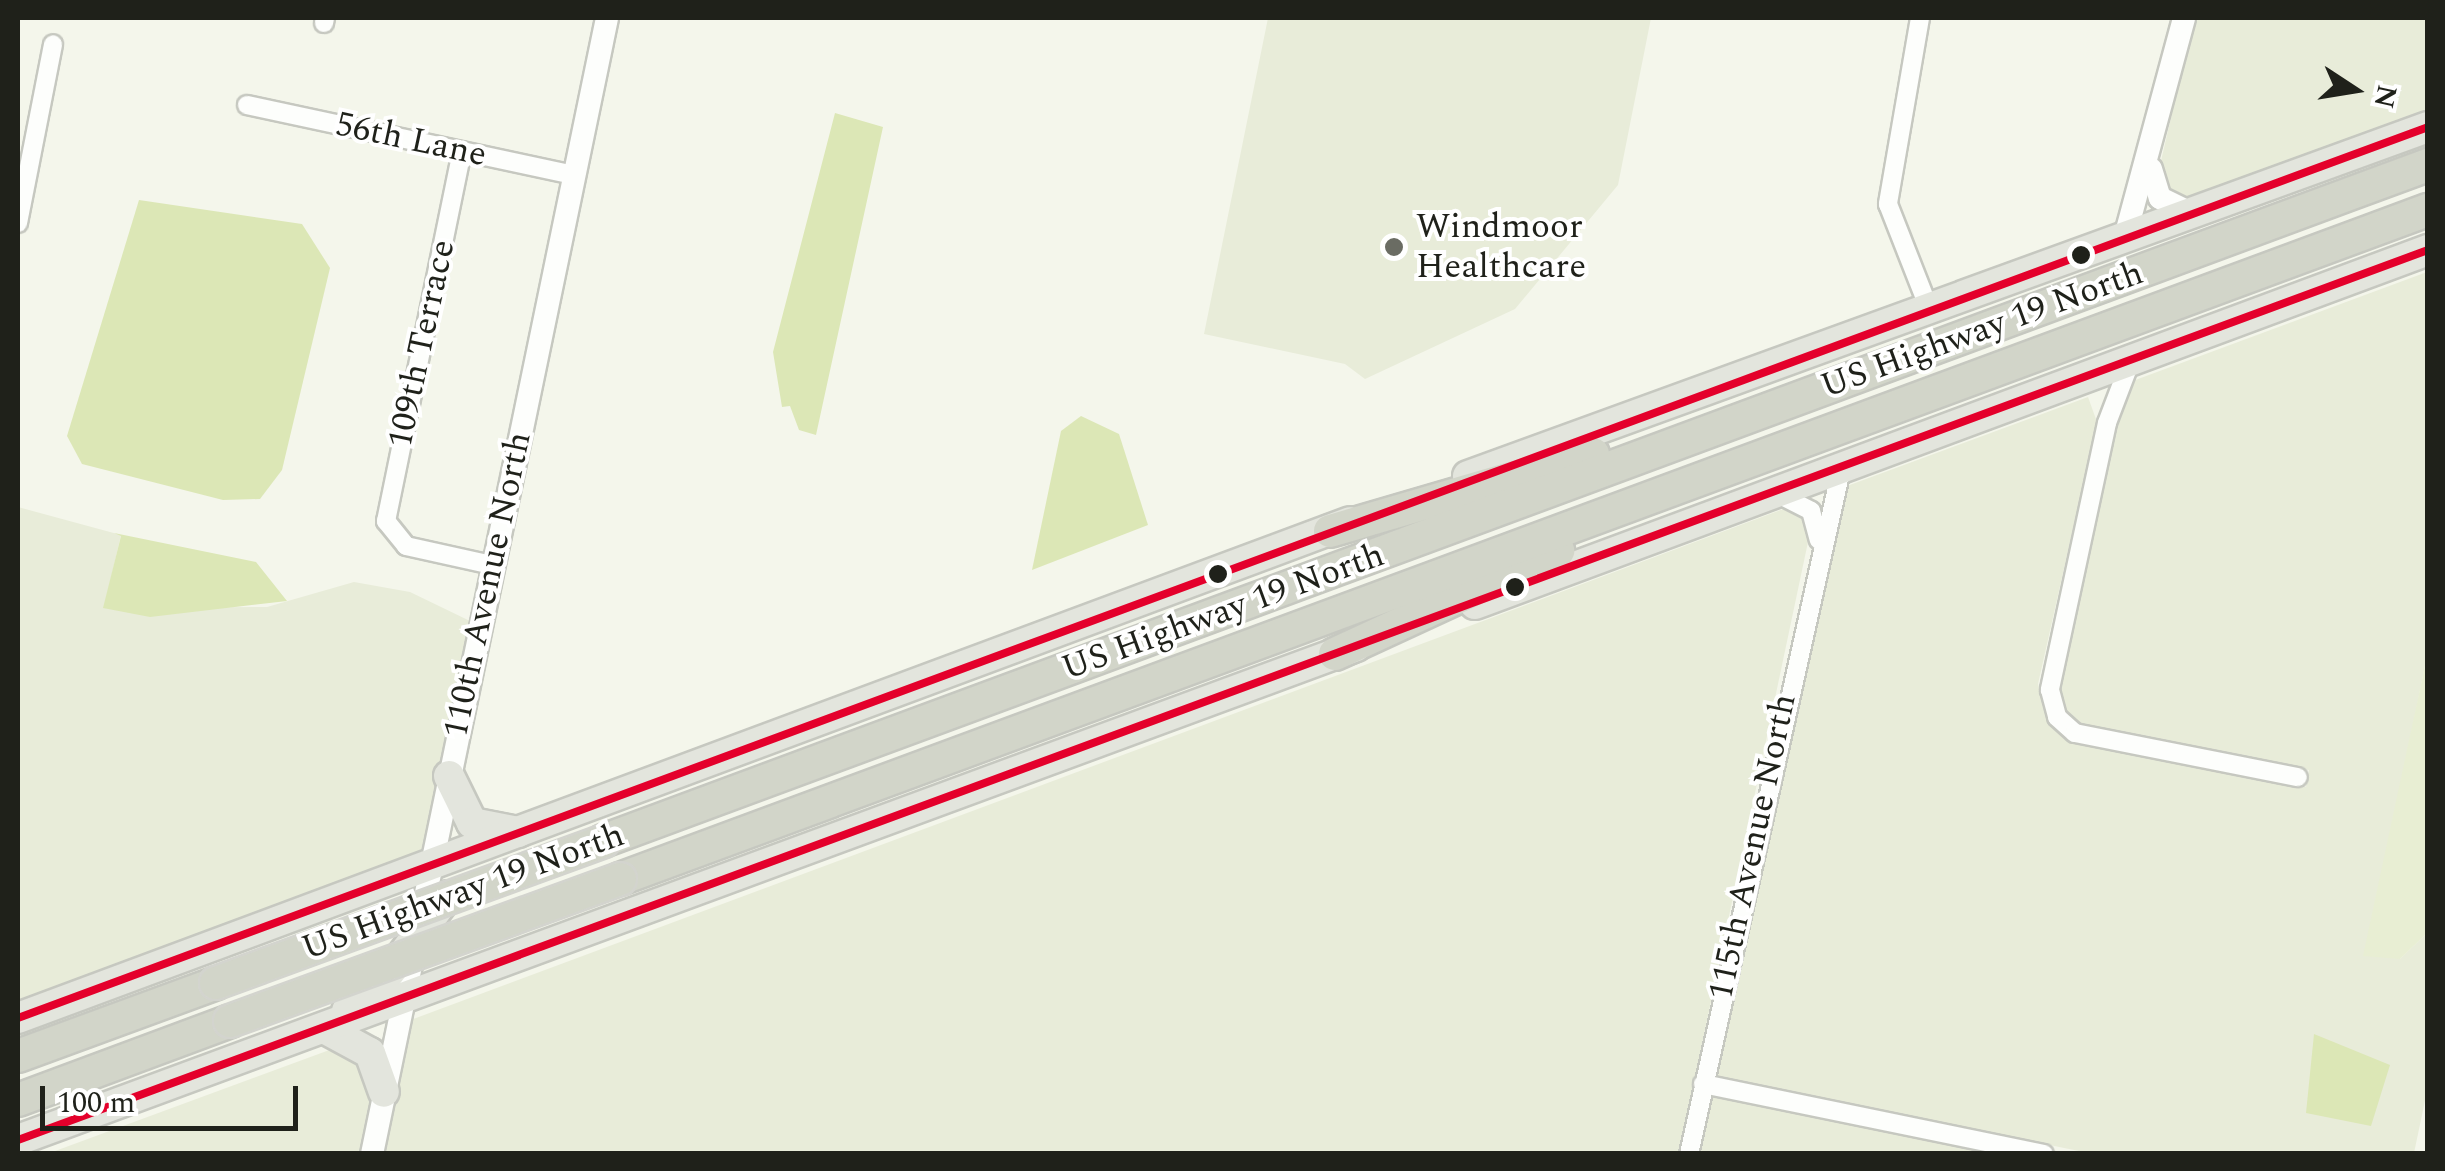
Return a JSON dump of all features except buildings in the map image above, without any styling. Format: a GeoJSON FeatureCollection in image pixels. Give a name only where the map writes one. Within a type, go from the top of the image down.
{"type":"FeatureCollection","features":[{"type":"Feature","properties":{"kind":"highway","name":"US Highway 19 North"},"geometry":{"type":"LineString","coordinates":[[18,1056],[2428,165]]}},
{"type":"Feature","properties":{"kind":"highway","name":"US Highway 19 North"},"geometry":{"type":"LineString","coordinates":[[18,1100],[2428,210]]}},
{"type":"Feature","properties":{"kind":"highway"},"geometry":{"type":"LineString","coordinates":[[1330,531],[1796,400]]}},
{"type":"Feature","properties":{"kind":"highway"},"geometry":{"type":"LineString","coordinates":[[1335,654],[1716,473]]}},
{"type":"Feature","properties":{"kind":"main road"},"geometry":{"type":"LineString","coordinates":[[18,1018],[2428,127]]}},
{"type":"Feature","properties":{"kind":"main road"},"geometry":{"type":"LineString","coordinates":[[18,1140],[1778,494],[2428,250]]}},
{"type":"Feature","properties":{"kind":"main road"},"geometry":{"type":"LineString","coordinates":[[449,776],[472,824],[521,832]]}},
{"type":"Feature","properties":{"kind":"main road"},"geometry":{"type":"LineString","coordinates":[[557,817],[542,841],[541,893],[578,917],[616,920]]}},
{"type":"Feature","properties":{"kind":"main road"},"geometry":{"type":"LineString","coordinates":[[324,1028],[374,993],[416,933],[521,832]]}},
{"type":"Feature","properties":{"kind":"main road"},"geometry":{"type":"LineString","coordinates":[[310,910],[527,953]]}},
{"type":"Feature","properties":{"kind":"main road"},"geometry":{"type":"LineString","coordinates":[[207,947],[254,942],[286,954],[303,981],[304,1013],[284,1041]]}},
{"type":"Feature","properties":{"kind":"main road"},"geometry":{"type":"LineString","coordinates":[[324,1028],[370,1053],[384,1092]]}},
{"type":"Feature","properties":{"kind":"street","name":"110th Avenue North"},"geometry":{"type":"LineString","coordinates":[[372,1154],[428,867],[607,18]]}},
{"type":"Feature","properties":{"kind":"street"},"geometry":{"type":"LineString","coordinates":[[1920,18],[1888,204],[1930,311]]}},
{"type":"Feature","properties":{"kind":"street"},"geometry":{"type":"LineString","coordinates":[[2125,237],[2151,160],[2184,18]]}},
{"type":"Feature","properties":{"kind":"street"},"geometry":{"type":"LineString","coordinates":[[18,223],[53,44]]}},
{"type":"Feature","properties":{"kind":"street","name":"56th Lane"},"geometry":{"type":"LineString","coordinates":[[247,106],[574,174]]}},
{"type":"Feature","properties":{"kind":"street","name":"109th Terrace"},"geometry":{"type":"LineString","coordinates":[[462,151],[390,496],[393,536],[492,565]]}},
{"type":"Feature","properties":{"kind":"street"},"geometry":{"type":"LineString","coordinates":[[2151,160],[2160,198],[2191,214]]}},
{"type":"Feature","properties":{"kind":"street"},"geometry":{"type":"LineString","coordinates":[[2131,360],[2107,424],[2050,690],[2058,717],[2075,733],[2298,777]]}},
{"type":"Feature","properties":{"kind":"street"},"geometry":{"type":"LineString","coordinates":[[2072,381],[2104,402],[2107,424]]}},
{"type":"Feature","properties":{"kind":"street","name":"115th Avenue North"},"geometry":{"type":"LineString","coordinates":[[1688,1154],[1819,540],[1841,470]]}},
{"type":"Feature","properties":{"kind":"street"},"geometry":{"type":"LineString","coordinates":[[1778,494],[1810,510],[1819,540]]}},
{"type":"Feature","properties":{"kind":"street"},"geometry":{"type":"LineString","coordinates":[[1703,1084],[2044,1154]]}},
{"type":"Feature","properties":{"kind":"shaded area","name":"Windmoor Healthcare"},"geometry":{"type":"Polygon","coordinates":[[[1268,18],[1651,18],[1618,185],[1515,309],[1365,379],[1345,364],[1204,334],[1268,18]]]}},
{"type":"Feature","properties":{"kind":"shaded area"},"geometry":{"type":"Polygon","coordinates":[[[2194,18],[2427,18],[2427,117],[2181,202],[2162,183],[2161,161],[2194,18]]]}},
{"type":"Feature","properties":{"kind":"shaded area"},"geometry":{"type":"Polygon","coordinates":[[[835,113],[883,127],[816,435],[799,430],[790,406],[782,407],[773,352],[835,113]]]}},
{"type":"Feature","properties":{"kind":"shaded area"},"geometry":{"type":"Polygon","coordinates":[[[139,200],[302,224],[330,268],[282,470],[260,499],[223,500],[82,464],[67,436],[139,200]]]}},
{"type":"Feature","properties":{"kind":"shaded area"},"geometry":{"type":"Polygon","coordinates":[[[2427,272],[2427,656],[2401,783],[2400,959],[2427,933],[2427,1091],[2414,1153],[2089,1153],[1715,1077],[1847,486],[2088,397],[2097,422],[2038,684],[2048,718],[2073,742],[2306,787],[2309,770],[2080,725],[2066,712],[2060,690],[2115,432],[2130,382],[2427,272]]]}},
{"type":"Feature","properties":{"kind":"shaded area"},"geometry":{"type":"Polygon","coordinates":[[[1081,416],[1119,434],[1148,525],[1032,570],[1061,431],[1081,416]]]}},
{"type":"Feature","properties":{"kind":"shaded area"},"geometry":{"type":"Polygon","coordinates":[[[18,507],[121,535],[104,608],[267,607],[354,582],[410,592],[470,621],[420,860],[18,1008],[18,507]]]}},
{"type":"Feature","properties":{"kind":"shaded area"},"geometry":{"type":"Polygon","coordinates":[[[1789,507],[1804,517],[1808,542],[1679,1153],[382,1154],[408,1021],[1789,507]]]}},
{"type":"Feature","properties":{"kind":"shaded area"},"geometry":{"type":"Polygon","coordinates":[[[114,533],[256,562],[287,601],[150,617],[103,608],[121,536],[114,533]]]}},
{"type":"Feature","properties":{"kind":"shaded area"},"geometry":{"type":"Polygon","coordinates":[[[2427,656],[2427,933],[2400,959],[2363,956],[2427,656]]]}},
{"type":"Feature","properties":{"kind":"shaded area"},"geometry":{"type":"Polygon","coordinates":[[[2314,1034],[2390,1065],[2371,1126],[2306,1113],[2314,1034]]]}},
{"type":"Feature","properties":{"kind":"shaded area"},"geometry":{"type":"Polygon","coordinates":[[[343,1045],[374,1093],[362,1153],[47,1154],[343,1045]]]}},
{"type":"Feature","properties":{"kind":"shaded area"},"geometry":{"type":"Polygon","coordinates":[[[1711,1095],[2000,1154],[1699,1154],[1711,1095]]]}},
{"type":"Feature","properties":{"kind":"transit line"},"geometry":{"type":"LineString","coordinates":[[18,1018],[2428,127]]}},
{"type":"Feature","properties":{"kind":"transit line"},"geometry":{"type":"LineString","coordinates":[[18,1140],[2428,250]]}},
{"type":"Feature","properties":{"kind":"place","name":"Windmoor Healthcare"},"geometry":{"type":"Point","coordinates":[1394,247]}}]}
